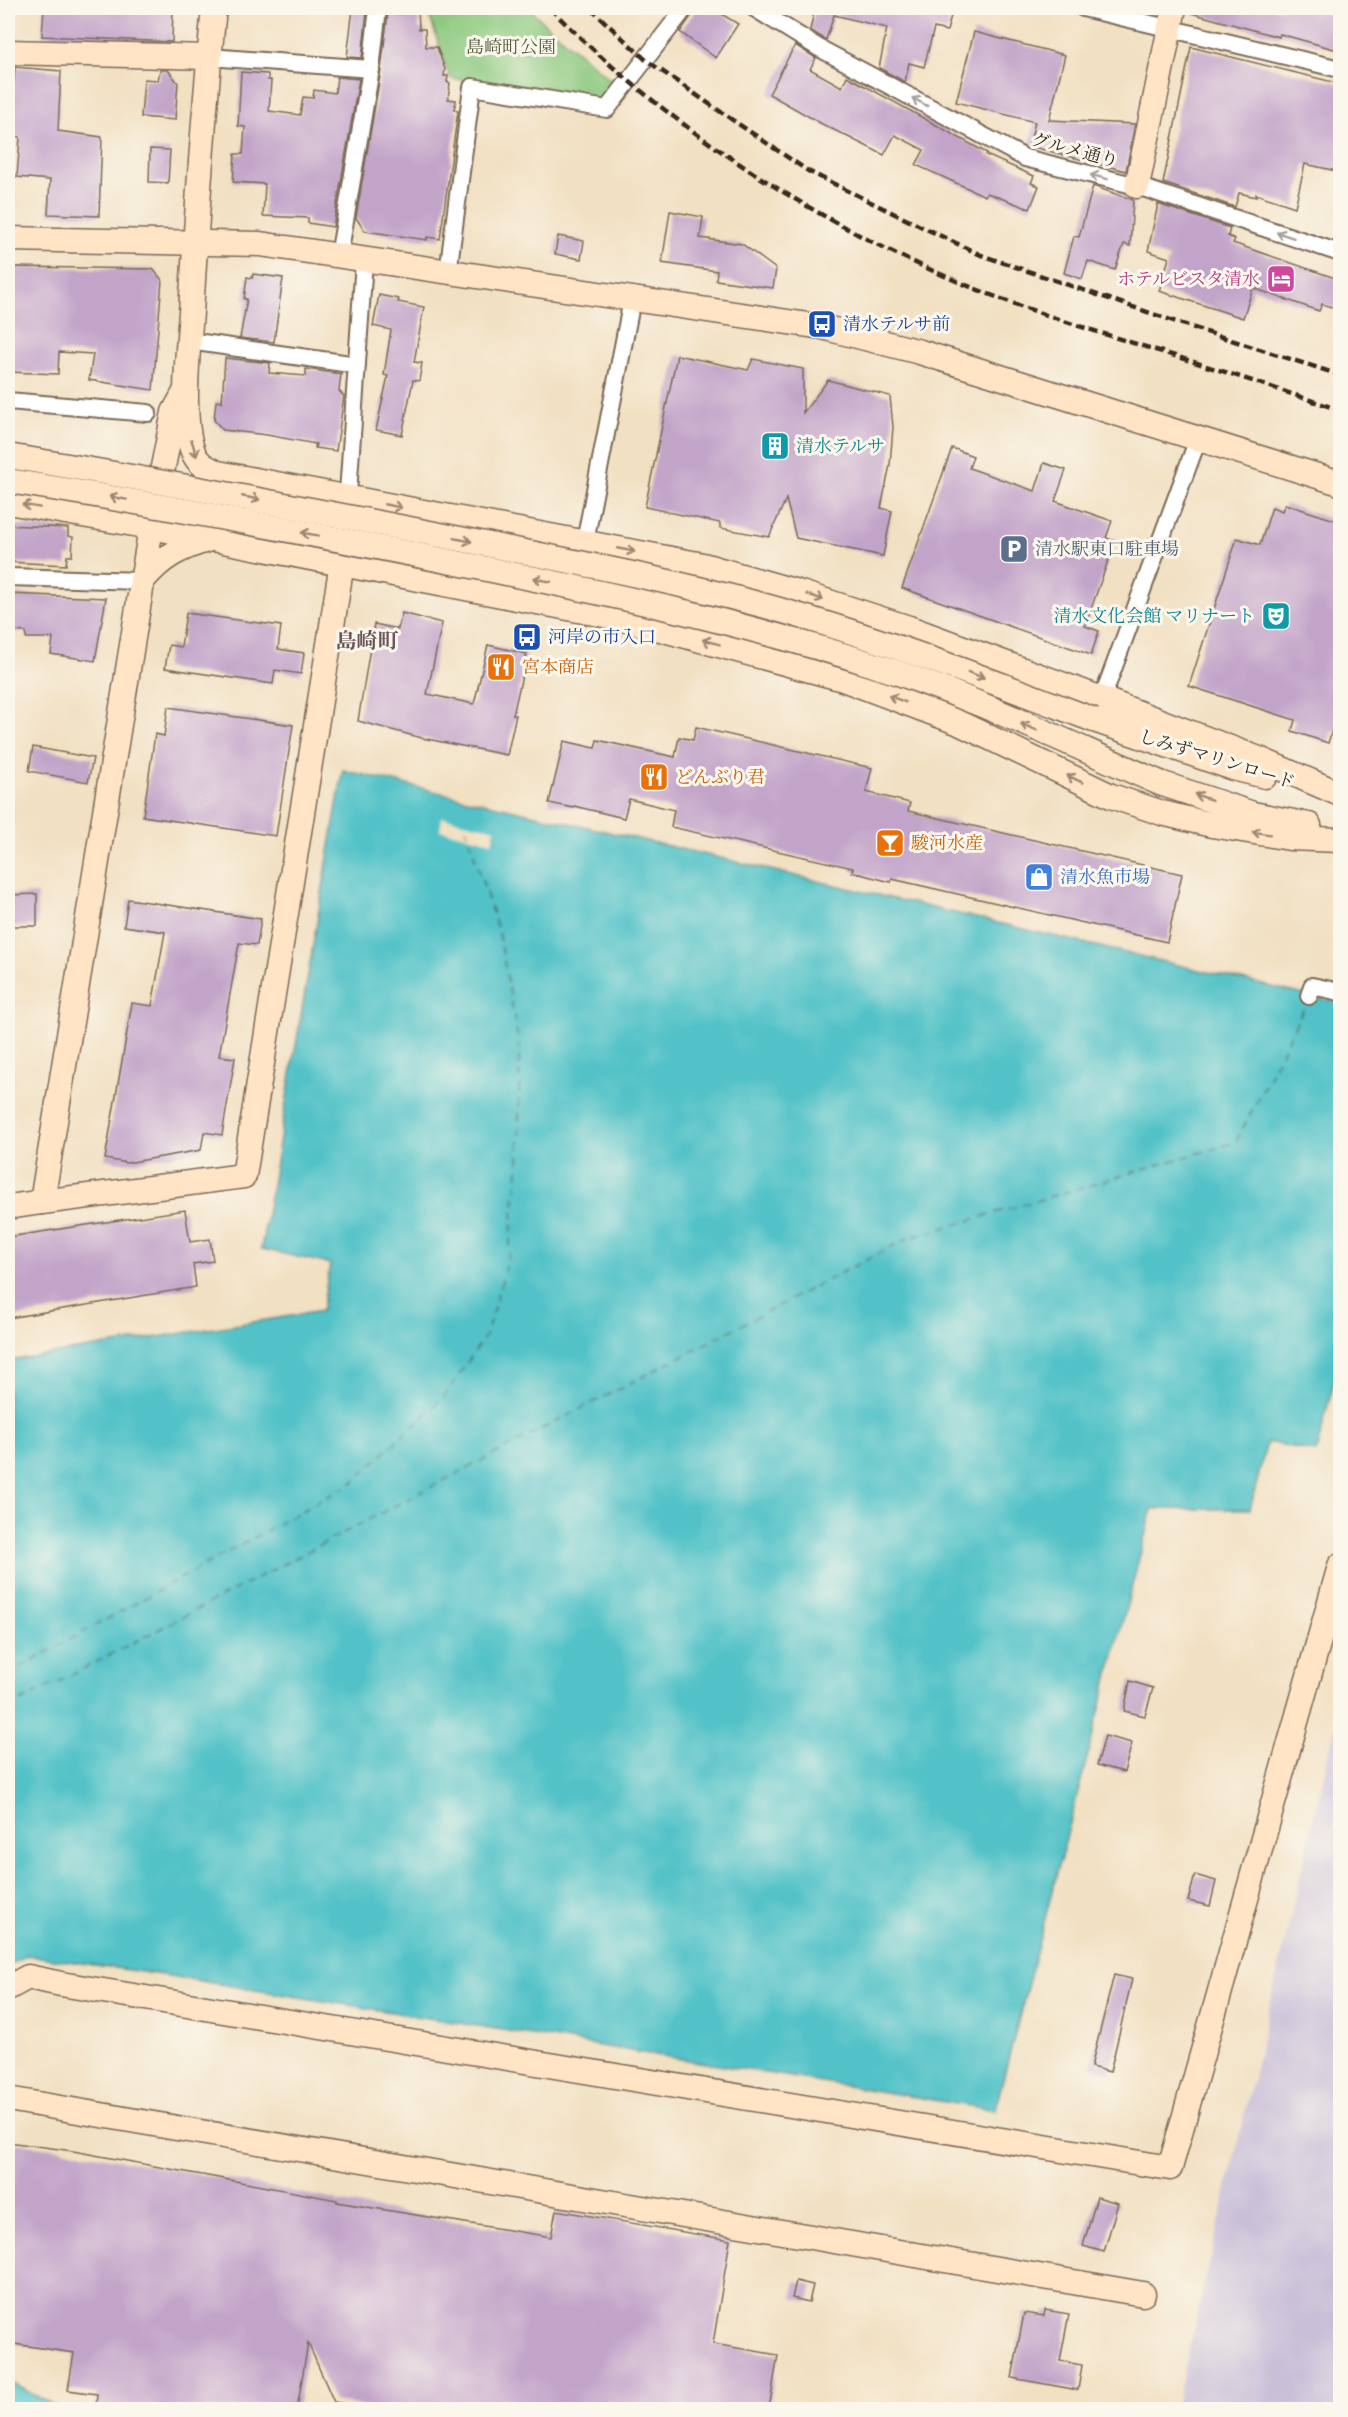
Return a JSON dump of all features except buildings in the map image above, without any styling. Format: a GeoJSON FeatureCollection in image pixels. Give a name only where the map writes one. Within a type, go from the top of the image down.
{"type":"FeatureCollection","features":[{"type":"Feature","properties":{"kind":"street"},"geometry":{"type":"LineString","coordinates":[[214,8],[195,241],[186,390],[189,430],[194,453],[201,464],[218,473],[703,565],[801,593],[909,628],[1098,710]]}},
{"type":"Feature","properties":{"kind":"street"},"geometry":{"type":"LineString","coordinates":[[339,256],[371,69],[378,8]]}},
{"type":"Feature","properties":{"kind":"street"},"geometry":{"type":"LineString","coordinates":[[448,273],[472,87],[606,109],[685,8]]}},
{"type":"Feature","properties":{"kind":"street","name":"グルメ通り"},"geometry":{"type":"LineString","coordinates":[[754,8],[819,48],[1025,158],[1137,186],[1341,253]]}},
{"type":"Feature","properties":{"kind":"street"},"geometry":{"type":"LineString","coordinates":[[1083,8],[1171,18],[1341,69]]}},
{"type":"Feature","properties":{"kind":"street"},"geometry":{"type":"LineString","coordinates":[[1137,186],[1171,18]]}},
{"type":"Feature","properties":{"kind":"street"},"geometry":{"type":"LineString","coordinates":[[8,52],[209,57],[371,69]]}},
{"type":"Feature","properties":{"kind":"street"},"geometry":{"type":"LineString","coordinates":[[8,239],[260,244],[822,327],[920,352],[1341,483]]}},
{"type":"Feature","properties":{"kind":"street"},"geometry":{"type":"LineString","coordinates":[[8,1207],[244,1176],[342,563],[364,261]]}},
{"type":"Feature","properties":{"kind":"street"},"geometry":{"type":"LineString","coordinates":[[570,608],[632,300]]}},
{"type":"Feature","properties":{"kind":"street"},"geometry":{"type":"LineString","coordinates":[[189,341],[357,365]]}},
{"type":"Feature","properties":{"kind":"street"},"geometry":{"type":"LineString","coordinates":[[42,1202],[151,527],[174,412],[186,390]]}},
{"type":"Feature","properties":{"kind":"street"},"geometry":{"type":"LineString","coordinates":[[8,401],[148,412]]}},
{"type":"Feature","properties":{"kind":"street"},"geometry":{"type":"LineString","coordinates":[[1098,710],[1198,439]]}},
{"type":"Feature","properties":{"kind":"street"},"geometry":{"type":"LineString","coordinates":[[8,456],[167,482],[616,570],[748,602],[880,642],[978,676],[1098,710]]}},
{"type":"Feature","properties":{"kind":"street"},"geometry":{"type":"LineString","coordinates":[[8,481],[114,497],[334,538],[613,594],[750,627],[874,664],[945,690],[1160,783],[1253,814],[1341,832]]}},
{"type":"Feature","properties":{"kind":"street"},"geometry":{"type":"LineString","coordinates":[[8,502],[342,563],[570,608],[688,636],[843,679],[957,722],[1111,796],[1162,813],[1212,825],[1290,838],[1341,840]]}},
{"type":"Feature","properties":{"kind":"street"},"geometry":{"type":"LineString","coordinates":[[142,581],[155,566],[170,555],[184,547],[212,539]]}},
{"type":"Feature","properties":{"kind":"street"},"geometry":{"type":"LineString","coordinates":[[8,577],[142,581]]}},
{"type":"Feature","properties":{"kind":"street","name":"しみずマリンロード"},"geometry":{"type":"LineString","coordinates":[[1098,710],[1233,768],[1341,794]]}},
{"type":"Feature","properties":{"kind":"street"},"geometry":{"type":"LineString","coordinates":[[1310,996],[1312,986],[1341,992]]}},
{"type":"Feature","properties":{"kind":"street"},"geometry":{"type":"LineString","coordinates":[[8,1988],[28,1977],[1170,2168],[1341,1566]]}},
{"type":"Feature","properties":{"kind":"street"},"geometry":{"type":"LineString","coordinates":[[8,2099],[1143,2294]]}},
{"type":"Feature","properties":{"kind":"shaded area"},"geometry":{"type":"Polygon","coordinates":[[[1340,1707],[1340,2409],[1175,2409],[1340,1707]]]}},
{"type":"Feature","properties":{"kind":"green space","name":"島崎町公園"},"geometry":{"type":"Polygon","coordinates":[[[427,8],[529,8],[615,84],[605,101],[450,78],[427,8]]]}},
{"type":"Feature","properties":{"kind":"water"},"geometry":{"type":"Polygon","coordinates":[[[343,770],[1340,1003],[1340,1359],[1316,1452],[1267,1442],[1250,1509],[1152,1509],[995,2110],[176,1977],[27,1955],[8,1966],[8,1361],[322,1311],[330,1264],[261,1249],[343,770]]]}},
{"type":"Feature","properties":{"kind":"water"},"geometry":{"type":"Polygon","coordinates":[[[8,2381],[60,2409],[8,2409],[8,2381]]]}},
{"type":"Feature","properties":{"kind":"pier"},"geometry":{"type":"Polygon","coordinates":[[[442,817],[495,829],[492,842],[440,830],[442,817]]]}},
{"type":"Feature","properties":{"kind":"ferry route"},"geometry":{"type":"LineString","coordinates":[[8,1674],[352,1483],[444,1397],[486,1335],[508,1260],[519,1161],[519,1044],[499,934],[466,829]]}},
{"type":"Feature","properties":{"kind":"ferry route"},"geometry":{"type":"LineString","coordinates":[[8,1708],[906,1239],[1236,1142],[1307,1002]]}},
{"type":"Feature","properties":{"kind":"railway"},"geometry":{"type":"LineString","coordinates":[[550,8],[642,92],[692,131],[798,201],[853,232],[909,260],[1014,303],[1340,410]]}},
{"type":"Feature","properties":{"kind":"railway"},"geometry":{"type":"LineString","coordinates":[[590,8],[646,60],[731,119],[808,171],[895,214],[981,255],[1340,375]]}},
{"type":"Feature","properties":{"kind":"place","name":"ホテルビスタ清水"},"geometry":{"type":"Point","coordinates":[1281,279]}},
{"type":"Feature","properties":{"kind":"place","name":"清水テルサ前"},"geometry":{"type":"Point","coordinates":[822,324]}},
{"type":"Feature","properties":{"kind":"place","name":"清水テルサ"},"geometry":{"type":"Point","coordinates":[775,446]}},
{"type":"Feature","properties":{"kind":"place","name":"清水駅東口駐車場"},"geometry":{"type":"Point","coordinates":[1014,549]}},
{"type":"Feature","properties":{"kind":"place","name":"清水文化会館 マリナート"},"geometry":{"type":"Point","coordinates":[1276,616]}},
{"type":"Feature","properties":{"kind":"place","name":"河岸の市入口"},"geometry":{"type":"Point","coordinates":[527,637]}},
{"type":"Feature","properties":{"kind":"place","name":"宮本商店"},"geometry":{"type":"Point","coordinates":[501,667]}},
{"type":"Feature","properties":{"kind":"place","name":"どんぶり君"},"geometry":{"type":"Point","coordinates":[654,777]}},
{"type":"Feature","properties":{"kind":"place","name":"駿河水産"},"geometry":{"type":"Point","coordinates":[890,843]}},
{"type":"Feature","properties":{"kind":"place","name":"清水魚市場"},"geometry":{"type":"Point","coordinates":[1039,877]}},
{"type":"Feature","properties":{"kind":"district","name":"島崎町"},"geometry":{"type":"Point","coordinates":[367,641]}}]}
